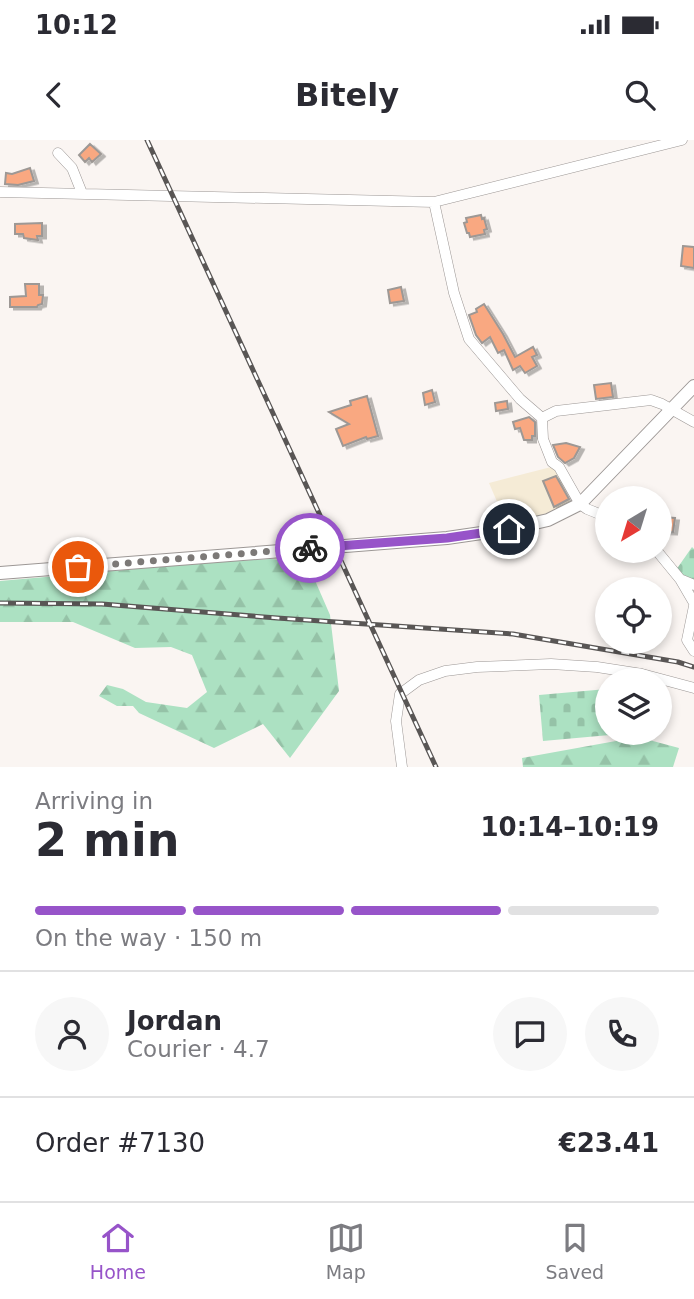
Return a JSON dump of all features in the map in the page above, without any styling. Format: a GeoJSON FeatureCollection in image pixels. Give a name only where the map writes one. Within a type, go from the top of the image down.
{"type":"FeatureCollection","features":[{"type":"Feature","properties":{"kind":"street"},"geometry":{"type":"LineString","coordinates":[[0,192],[434,201],[682,140]]}},
{"type":"Feature","properties":{"kind":"street"},"geometry":{"type":"LineString","coordinates":[[58,153],[72,168],[82,193]]}},
{"type":"Feature","properties":{"kind":"street"},"geometry":{"type":"LineString","coordinates":[[434,201],[454,293],[469,339],[520,399],[542,418],[542,439],[552,462],[559,467],[580,504],[595,512]]}},
{"type":"Feature","properties":{"kind":"street"},"geometry":{"type":"LineString","coordinates":[[0,573],[447,538],[548,520],[580,504],[694,386]]}},
{"type":"Feature","properties":{"kind":"street"},"geometry":{"type":"LineString","coordinates":[[542,418],[556,411],[651,400],[694,422]]}},
{"type":"Feature","properties":{"kind":"street"},"geometry":{"type":"LineString","coordinates":[[668,564],[694,604],[687,640],[694,652]]}},
{"type":"Feature","properties":{"kind":"street"},"geometry":{"type":"LineString","coordinates":[[680,579],[694,585]]}},
{"type":"Feature","properties":{"kind":"street"},"geometry":{"type":"LineString","coordinates":[[402,767],[396,721],[400,694],[419,680],[445,671],[551,664],[597,667],[642,674],[694,688]]}},
{"type":"Feature","properties":{"kind":"shaded area"},"geometry":{"type":"Polygon","coordinates":[[[555,466],[571,504],[507,525],[489,483],[555,466]]]}},
{"type":"Feature","properties":{"kind":"green space"},"geometry":{"type":"Polygon","coordinates":[[[692,547],[694,549],[694,582],[676,570],[692,547]]]}},
{"type":"Feature","properties":{"kind":"green space"},"geometry":{"type":"Polygon","coordinates":[[[271,559],[307,562],[330,615],[339,691],[290,758],[263,724],[214,748],[139,713],[133,706],[117,706],[99,696],[107,685],[123,689],[146,702],[187,708],[207,692],[192,655],[171,647],[135,648],[73,622],[0,622],[0,581],[271,559]]]}},
{"type":"Feature","properties":{"kind":"green space"},"geometry":{"type":"Polygon","coordinates":[[[595,690],[595,736],[543,741],[539,695],[595,690]]]}},
{"type":"Feature","properties":{"kind":"green space"},"geometry":{"type":"Polygon","coordinates":[[[595,745],[668,745],[679,748],[673,767],[523,767],[522,758],[595,745]]]}},
{"type":"Feature","properties":{"kind":"building"},"geometry":{"type":"Polygon","coordinates":[[[90,144],[101,154],[92,162],[89,158],[85,162],[79,155],[90,144]]]}},
{"type":"Feature","properties":{"kind":"building"},"geometry":{"type":"Polygon","coordinates":[[[30,168],[34,181],[18,185],[5,184],[6,173],[12,174],[30,168]]]}},
{"type":"Feature","properties":{"kind":"building"},"geometry":{"type":"Polygon","coordinates":[[[481,215],[487,229],[484,230],[485,234],[470,237],[464,223],[467,222],[466,218],[481,215]]]}},
{"type":"Feature","properties":{"kind":"building"},"geometry":{"type":"Polygon","coordinates":[[[42,223],[42,236],[37,236],[38,240],[15,234],[15,224],[42,223]]]}},
{"type":"Feature","properties":{"kind":"building"},"geometry":{"type":"Polygon","coordinates":[[[683,246],[694,247],[694,268],[681,266],[683,246]]]}},
{"type":"Feature","properties":{"kind":"building"},"geometry":{"type":"Polygon","coordinates":[[[25,284],[39,284],[39,295],[43,295],[42,304],[37,307],[10,307],[10,297],[26,296],[25,284]]]}},
{"type":"Feature","properties":{"kind":"building"},"geometry":{"type":"Polygon","coordinates":[[[401,287],[404,301],[390,303],[388,290],[401,287]]]}},
{"type":"Feature","properties":{"kind":"building"},"geometry":{"type":"Polygon","coordinates":[[[484,304],[515,357],[533,347],[537,355],[532,357],[537,366],[525,373],[520,366],[513,370],[504,350],[498,353],[490,337],[482,343],[469,315],[477,312],[476,309],[484,304]]]}},
{"type":"Feature","properties":{"kind":"building"},"geometry":{"type":"Polygon","coordinates":[[[611,383],[613,397],[596,399],[594,385],[611,383]]]}},
{"type":"Feature","properties":{"kind":"building"},"geometry":{"type":"Polygon","coordinates":[[[432,390],[435,402],[425,405],[423,393],[432,390]]]}},
{"type":"Feature","properties":{"kind":"building"},"geometry":{"type":"Polygon","coordinates":[[[367,396],[378,436],[366,437],[343,446],[336,429],[349,424],[329,412],[367,396]]]}},
{"type":"Feature","properties":{"kind":"building"},"geometry":{"type":"Polygon","coordinates":[[[507,401],[508,409],[496,411],[495,403],[507,401]]]}},
{"type":"Feature","properties":{"kind":"building"},"geometry":{"type":"Polygon","coordinates":[[[529,417],[535,422],[535,436],[532,436],[532,440],[524,440],[520,428],[515,429],[513,422],[529,417]]]}},
{"type":"Feature","properties":{"kind":"building"},"geometry":{"type":"Polygon","coordinates":[[[566,443],[580,447],[574,458],[565,463],[558,457],[553,445],[566,443]]]}},
{"type":"Feature","properties":{"kind":"building"},"geometry":{"type":"Polygon","coordinates":[[[556,476],[569,499],[554,507],[543,481],[556,476]]]}},
{"type":"Feature","properties":{"kind":"railway"},"geometry":{"type":"LineString","coordinates":[[147,140],[436,767]]}},
{"type":"Feature","properties":{"kind":"railway"},"geometry":{"type":"LineString","coordinates":[[0,603],[102,604],[513,634],[694,667]]}},
{"type":"Feature","properties":{"kind":"way so far"},"geometry":{"type":"LineString","coordinates":[[78,567],[310,548]]}},
{"type":"Feature","properties":{"kind":"route"},"geometry":{"type":"LineString","coordinates":[[310,548],[447,538],[509,529]]}}]}
